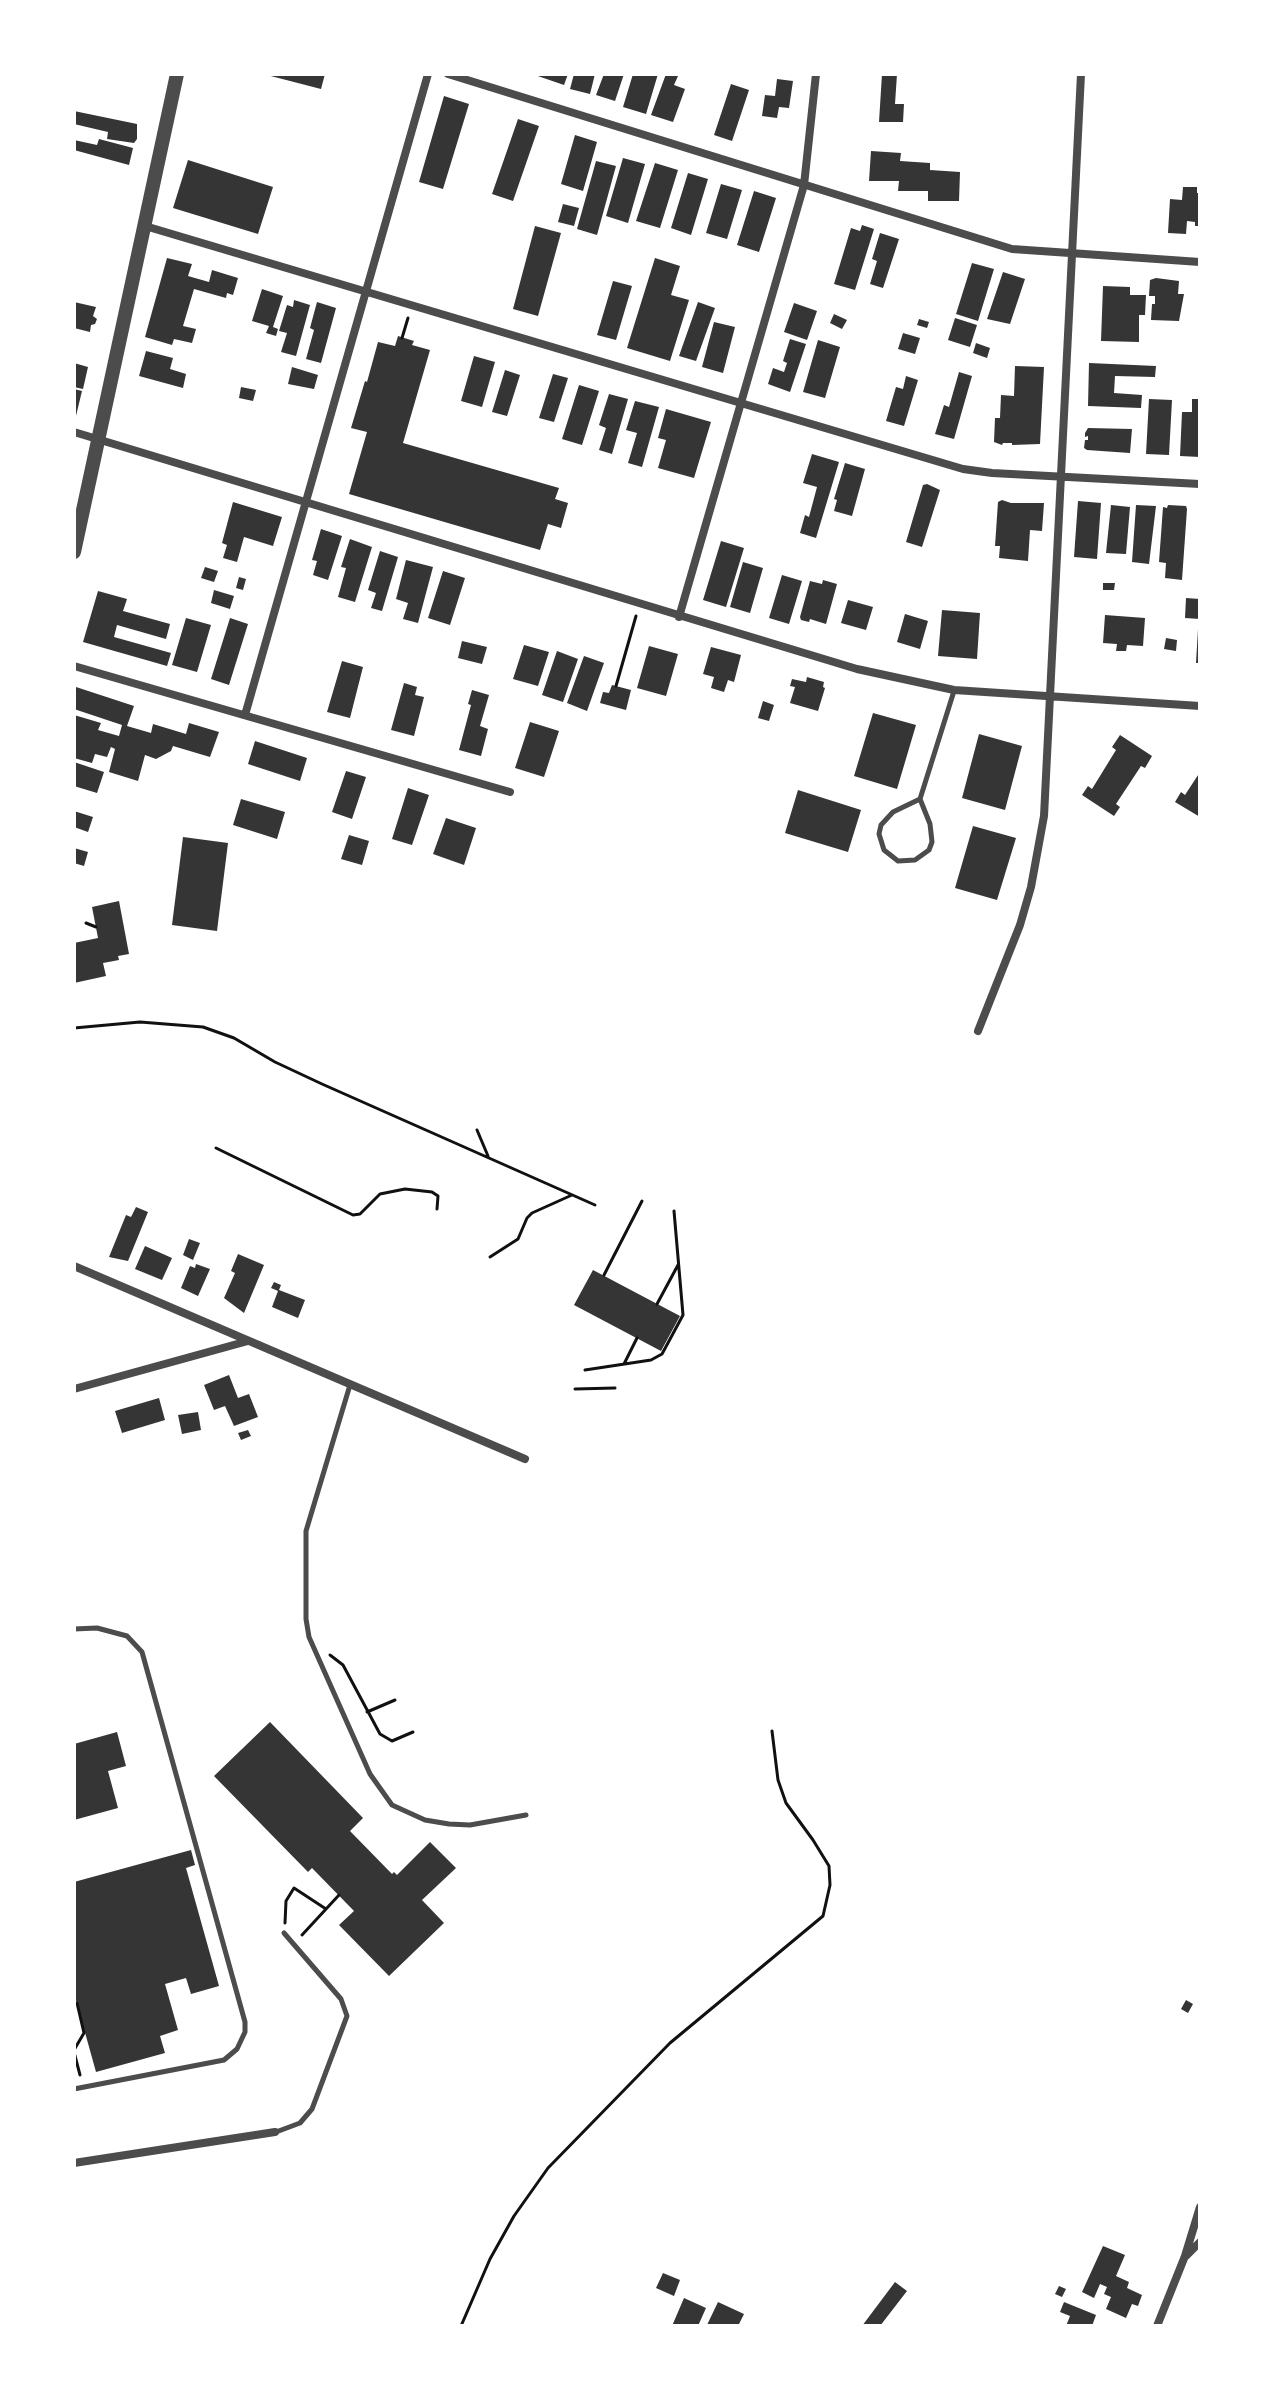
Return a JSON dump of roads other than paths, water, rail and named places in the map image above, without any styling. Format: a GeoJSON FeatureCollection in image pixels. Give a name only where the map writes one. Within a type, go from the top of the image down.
{"type":"FeatureCollection","features":[{"type":"Feature","properties":{"kind":"street"},"geometry":{"type":"LineString","coordinates":[[74,552],[177,74]]}},
{"type":"Feature","properties":{"kind":"street"},"geometry":{"type":"LineString","coordinates":[[245,715],[428,74]]}},
{"type":"Feature","properties":{"kind":"street"},"geometry":{"type":"LineString","coordinates":[[448,74],[1012,249],[1200,262]]}},
{"type":"Feature","properties":{"kind":"street"},"geometry":{"type":"LineString","coordinates":[[679,617],[804,185],[816,74]]}},
{"type":"Feature","properties":{"kind":"street"},"geometry":{"type":"LineString","coordinates":[[978,1031],[1020,925],[1039,852],[1044,816],[1081,74]]}},
{"type":"Feature","properties":{"kind":"street"},"geometry":{"type":"LineString","coordinates":[[145,226],[963,469],[1200,484]]}},
{"type":"Feature","properties":{"kind":"street"},"geometry":{"type":"LineString","coordinates":[[74,432],[857,669],[954,690],[1200,706]]}},
{"type":"Feature","properties":{"kind":"street"},"geometry":{"type":"LineString","coordinates":[[74,666],[510,792]]}},
{"type":"Feature","properties":{"kind":"street"},"geometry":{"type":"LineString","coordinates":[[74,1266],[525,1459]]}},
{"type":"Feature","properties":{"kind":"street"},"geometry":{"type":"LineString","coordinates":[[74,1389],[249,1341]]}},
{"type":"Feature","properties":{"kind":"street"},"geometry":{"type":"LineString","coordinates":[[74,2163],[275,2132]]}},
{"type":"Feature","properties":{"kind":"street"},"geometry":{"type":"LineString","coordinates":[[1157,2326],[1185,2256],[1200,2207]]}},
{"type":"Feature","properties":{"kind":"street"},"geometry":{"type":"LineString","coordinates":[[1185,2256],[1200,2242]]}},
{"type":"Feature","properties":{"kind":"lane"},"geometry":{"type":"LineString","coordinates":[[920,799],[893,812],[881,825],[879,834],[884,850],[898,861],[907,862],[923,856],[932,842],[930,824],[920,799],[954,690]]}},
{"type":"Feature","properties":{"kind":"lane"},"geometry":{"type":"LineString","coordinates":[[350,1384],[305,1538],[306,1624],[318,1658],[370,1774],[392,1805],[425,1820],[449,1824],[470,1825],[526,1815]]}},
{"type":"Feature","properties":{"kind":"lane"},"geometry":{"type":"LineString","coordinates":[[74,1629],[97,1628],[127,1636],[136,1642],[142,1652],[245,2022],[245,2032],[237,2049],[224,2060],[74,2089]]}},
{"type":"Feature","properties":{"kind":"lane"},"geometry":{"type":"LineString","coordinates":[[275,2132],[300,2123],[312,2109],[347,2016],[341,1999],[284,1933]]}}]}
